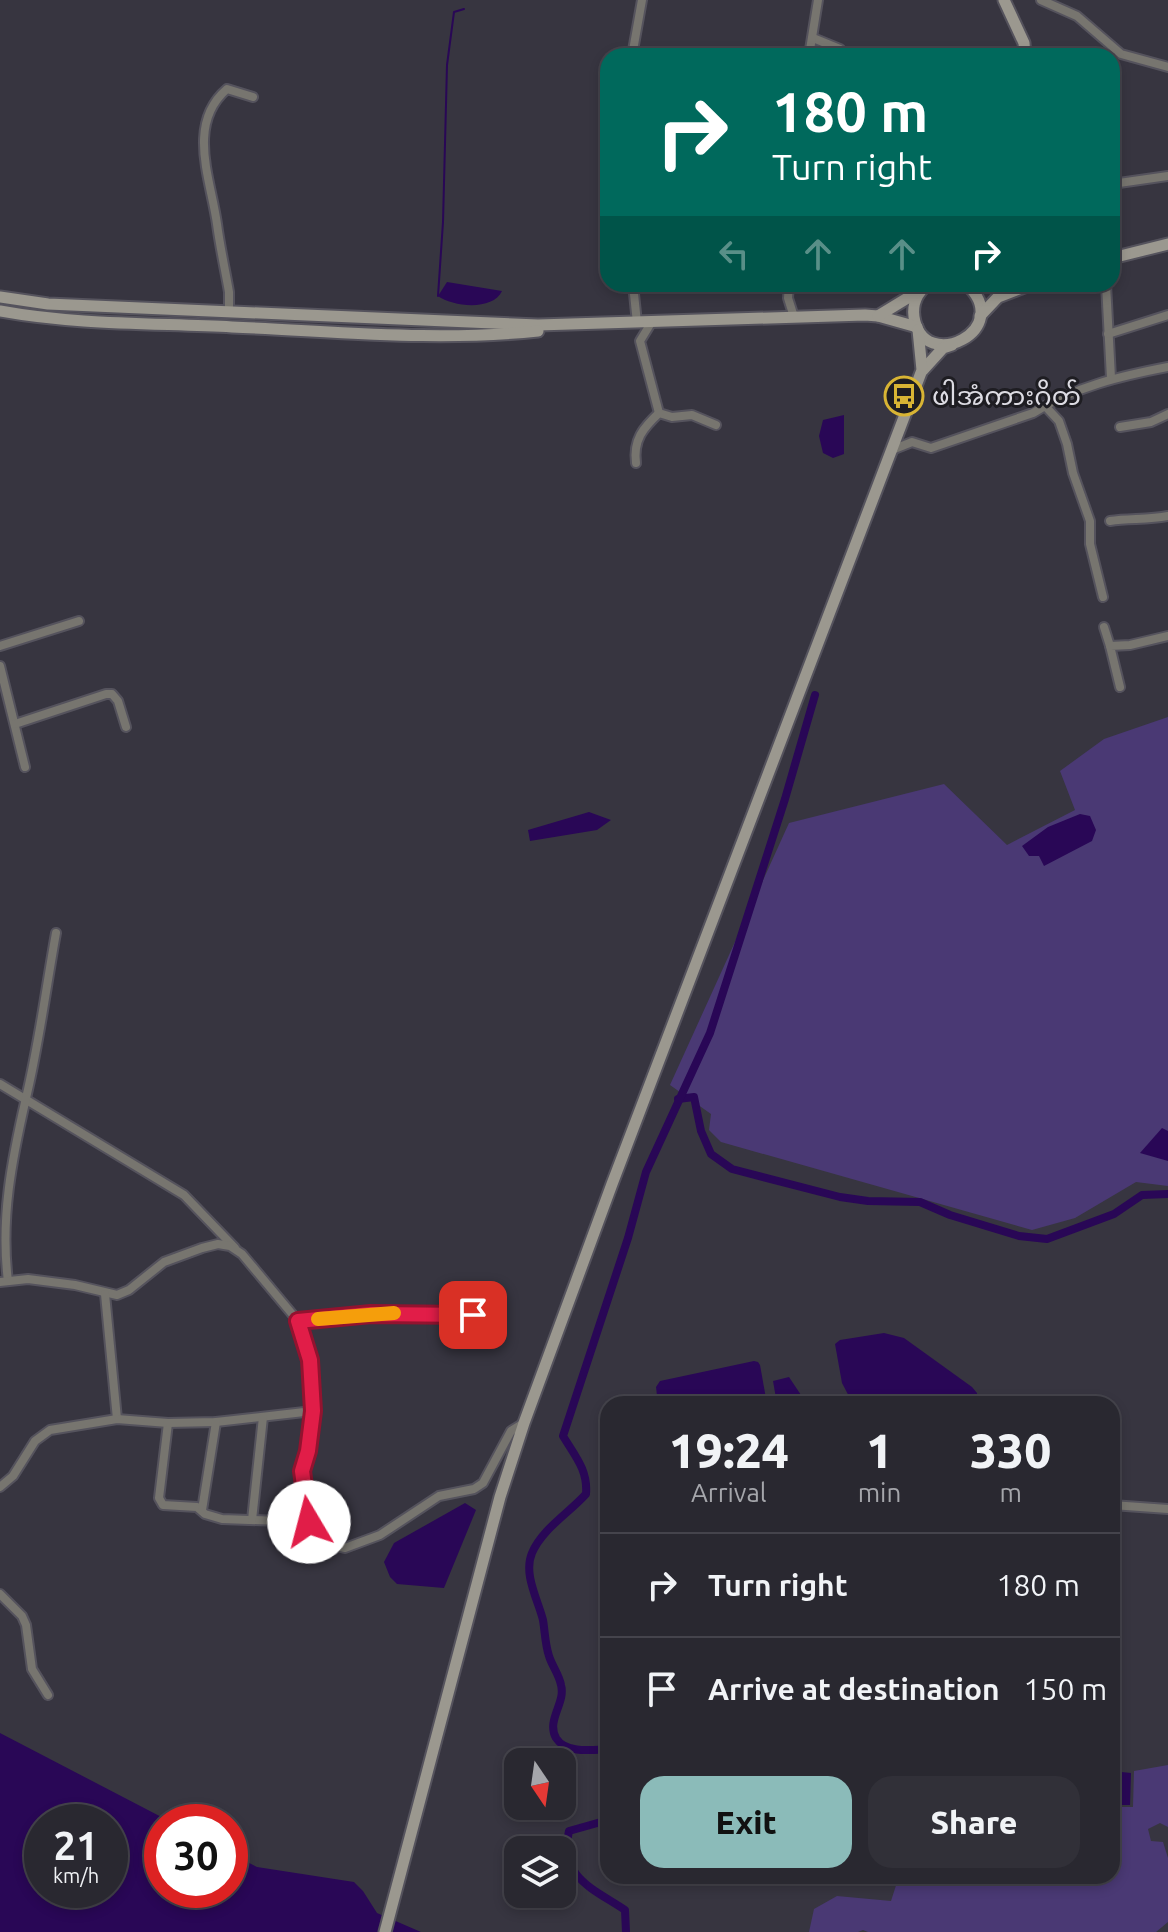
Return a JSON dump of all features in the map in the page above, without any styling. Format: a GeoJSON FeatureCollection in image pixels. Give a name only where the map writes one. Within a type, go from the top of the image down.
{"type":"FeatureCollection","features":[{"type":"Feature","properties":{"kind":"main road"},"geometry":{"type":"LineString","coordinates":[[1004,0],[1024,48]]}},
{"type":"Feature","properties":{"kind":"main road"},"geometry":{"type":"LineString","coordinates":[[1120,256],[1168,244]]}},
{"type":"Feature","properties":{"kind":"main road"},"geometry":{"type":"LineString","coordinates":[[878,316],[917,292]]}},
{"type":"Feature","properties":{"kind":"main road"},"geometry":{"type":"LineString","coordinates":[[921,292],[914,303],[913,315],[918,328],[922,370]]}},
{"type":"Feature","properties":{"kind":"main road"},"geometry":{"type":"LineString","coordinates":[[972,292],[980,307],[980,316]]}},
{"type":"Feature","properties":{"kind":"main road"},"geometry":{"type":"LineString","coordinates":[[385,1932],[500,1497],[612,1184],[922,370],[943,348],[971,334],[988,305],[1009,292]]}},
{"type":"Feature","properties":{"kind":"main road"},"geometry":{"type":"LineString","coordinates":[[0,297],[48,304],[538,325],[878,316],[918,328],[934,342],[954,344]]}},
{"type":"Feature","properties":{"kind":"main road"},"geometry":{"type":"LineString","coordinates":[[0,311],[106,321],[425,336],[496,335],[602,324]]}},
{"type":"Feature","properties":{"kind":"street"},"geometry":{"type":"LineString","coordinates":[[633,48],[642,0]]}},
{"type":"Feature","properties":{"kind":"street"},"geometry":{"type":"LineString","coordinates":[[811,48],[818,0]]}},
{"type":"Feature","properties":{"kind":"street"},"geometry":{"type":"LineString","coordinates":[[1041,0],[1077,16],[1114,48]]}},
{"type":"Feature","properties":{"kind":"street"},"geometry":{"type":"LineString","coordinates":[[813,38],[838,48]]}},
{"type":"Feature","properties":{"kind":"street"},"geometry":{"type":"LineString","coordinates":[[1120,53],[1168,67]]}},
{"type":"Feature","properties":{"kind":"street"},"geometry":{"type":"LineString","coordinates":[[229,311],[229,292],[203,158],[205,134],[209,112],[217,97],[227,89],[253,97]]}},
{"type":"Feature","properties":{"kind":"street"},"geometry":{"type":"LineString","coordinates":[[1120,183],[1168,176]]}},
{"type":"Feature","properties":{"kind":"street"},"geometry":{"type":"LineString","coordinates":[[634,292],[637,323]]}},
{"type":"Feature","properties":{"kind":"street"},"geometry":{"type":"LineString","coordinates":[[788,292],[794,317]]}},
{"type":"Feature","properties":{"kind":"street"},"geometry":{"type":"LineString","coordinates":[[1106,292],[1111,378]]}},
{"type":"Feature","properties":{"kind":"street"},"geometry":{"type":"LineString","coordinates":[[1108,334],[1168,315]]}},
{"type":"Feature","properties":{"kind":"street"},"geometry":{"type":"LineString","coordinates":[[651,323],[640,341],[659,413]]}},
{"type":"Feature","properties":{"kind":"street"},"geometry":{"type":"LineString","coordinates":[[892,450],[912,442],[931,448],[1033,413],[1111,378],[1168,367]]}},
{"type":"Feature","properties":{"kind":"street"},"geometry":{"type":"LineString","coordinates":[[1045,406],[1059,421],[1067,444],[1073,473],[1090,521],[1090,544],[1103,597]]}},
{"type":"Feature","properties":{"kind":"street"},"geometry":{"type":"LineString","coordinates":[[659,413],[672,417],[692,415],[716,425]]}},
{"type":"Feature","properties":{"kind":"street"},"geometry":{"type":"LineString","coordinates":[[636,463],[634,452],[643,428],[659,413]]}},
{"type":"Feature","properties":{"kind":"street"},"geometry":{"type":"LineString","coordinates":[[1120,427],[1151,422],[1168,414]]}},
{"type":"Feature","properties":{"kind":"street"},"geometry":{"type":"LineString","coordinates":[[1110,521],[1125,518],[1142,521],[1168,516]]}},
{"type":"Feature","properties":{"kind":"street"},"geometry":{"type":"LineString","coordinates":[[0,646],[79,621]]}},
{"type":"Feature","properties":{"kind":"street"},"geometry":{"type":"LineString","coordinates":[[1104,627],[1120,687]]}},
{"type":"Feature","properties":{"kind":"street"},"geometry":{"type":"LineString","coordinates":[[1110,646],[1130,645],[1168,636]]}},
{"type":"Feature","properties":{"kind":"street"},"geometry":{"type":"LineString","coordinates":[[0,666],[25,767]]}},
{"type":"Feature","properties":{"kind":"street"},"geometry":{"type":"LineString","coordinates":[[15,724],[112,694],[118,701],[126,727]]}},
{"type":"Feature","properties":{"kind":"street"},"geometry":{"type":"LineString","coordinates":[[56,933],[26,1098],[13,1150],[6,1205],[4,1282],[28,1279],[75,1285],[105,1294],[123,1294],[164,1262],[202,1248],[218,1244],[230,1246],[242,1254]]}},
{"type":"Feature","properties":{"kind":"street"},"geometry":{"type":"LineString","coordinates":[[0,1084],[184,1195],[242,1254],[298,1321],[310,1360],[313,1411],[302,1471],[309,1522],[316,1538],[345,1548],[380,1535],[439,1496],[474,1489],[483,1483],[511,1431],[524,1423]]}},
{"type":"Feature","properties":{"kind":"street"},"geometry":{"type":"LineString","coordinates":[[105,1294],[117,1419]]}},
{"type":"Feature","properties":{"kind":"street"},"geometry":{"type":"LineString","coordinates":[[298,1321],[371,1314],[495,1316]]}},
{"type":"Feature","properties":{"kind":"street"},"geometry":{"type":"LineString","coordinates":[[0,1487],[13,1476],[35,1441],[50,1430],[117,1419],[168,1423],[216,1422],[313,1411]]}},
{"type":"Feature","properties":{"kind":"street"},"geometry":{"type":"LineString","coordinates":[[252,1520],[263,1417]]}},
{"type":"Feature","properties":{"kind":"street"},"geometry":{"type":"LineString","coordinates":[[202,1510],[216,1422]]}},
{"type":"Feature","properties":{"kind":"street"},"geometry":{"type":"LineString","coordinates":[[168,1423],[159,1498],[163,1505],[202,1510],[205,1514],[222,1519],[309,1522]]}},
{"type":"Feature","properties":{"kind":"street"},"geometry":{"type":"LineString","coordinates":[[1120,1506],[1168,1509]]}},
{"type":"Feature","properties":{"kind":"street"},"geometry":{"type":"LineString","coordinates":[[0,1594],[22,1616],[32,1669],[48,1695]]}},
{"type":"Feature","properties":{"kind":"shaded area"},"geometry":{"type":"Polygon","coordinates":[[[447,282],[502,291],[490,302],[462,305],[438,296],[447,282]]]}},
{"type":"Feature","properties":{"kind":"shaded area"},"geometry":{"type":"Polygon","coordinates":[[[844,415],[844,454],[833,458],[823,453],[819,436],[823,420],[844,415]]]}},
{"type":"Feature","properties":{"kind":"shaded area"},"geometry":{"type":"Polygon","coordinates":[[[1168,717],[1168,1186],[1136,1182],[1075,1218],[1032,1230],[721,1142],[709,1130],[711,1114],[670,1085],[789,823],[944,784],[1007,845],[1075,810],[1060,771],[1104,739],[1168,717]]]}},
{"type":"Feature","properties":{"kind":"shaded area"},"geometry":{"type":"Polygon","coordinates":[[[589,812],[611,820],[597,830],[530,841],[528,830],[589,812]]]}},
{"type":"Feature","properties":{"kind":"shaded area"},"geometry":{"type":"Polygon","coordinates":[[[1080,814],[1090,816],[1096,830],[1092,841],[1044,866],[1039,856],[1029,856],[1022,846],[1048,827],[1080,814]]]}},
{"type":"Feature","properties":{"kind":"shaded area"},"geometry":{"type":"Polygon","coordinates":[[[1162,1128],[1168,1131],[1168,1161],[1140,1153],[1162,1128]]]}},
{"type":"Feature","properties":{"kind":"shaded area"},"geometry":{"type":"Polygon","coordinates":[[[884,1333],[904,1338],[972,1387],[977,1396],[849,1396],[842,1383],[835,1344],[840,1340],[884,1333]]]}},
{"type":"Feature","properties":{"kind":"shaded area"},"geometry":{"type":"Polygon","coordinates":[[[754,1361],[760,1365],[766,1396],[657,1396],[656,1387],[660,1381],[754,1361]]]}},
{"type":"Feature","properties":{"kind":"shaded area"},"geometry":{"type":"Polygon","coordinates":[[[789,1377],[802,1396],[776,1396],[773,1381],[789,1377]]]}},
{"type":"Feature","properties":{"kind":"shaded area"},"geometry":{"type":"Polygon","coordinates":[[[465,1503],[476,1510],[444,1588],[397,1584],[390,1577],[384,1562],[394,1543],[465,1503]]]}},
{"type":"Feature","properties":{"kind":"shaded area"},"geometry":{"type":"Polygon","coordinates":[[[0,1733],[144,1808],[144,1908],[248,1908],[248,1862],[257,1867],[354,1882],[377,1913],[421,1932],[0,1932],[0,1733]]]}},
{"type":"Feature","properties":{"kind":"shaded area"},"geometry":{"type":"Polygon","coordinates":[[[1168,1765],[1168,1827],[1160,1823],[1148,1829],[1151,1841],[1163,1842],[1168,1858],[1168,1922],[1156,1932],[809,1932],[814,1909],[837,1896],[891,1901],[896,1884],[1120,1884],[1120,1807],[1133,1807],[1134,1771],[1168,1765]]]}},
{"type":"Feature","properties":{"kind":"shaded area"},"geometry":{"type":"Polygon","coordinates":[[[1120,1772],[1131,1773],[1130,1805],[1120,1805],[1120,1772]]]}},
{"type":"Feature","properties":{"kind":"waterway"},"geometry":{"type":"LineString","coordinates":[[438,296],[447,65],[454,12],[464,9]]}},
{"type":"Feature","properties":{"kind":"waterway"},"geometry":{"type":"LineString","coordinates":[[600,1749],[573,1749],[556,1738],[553,1725],[561,1698],[561,1685],[550,1660],[543,1620],[530,1578],[530,1561],[542,1536],[586,1494],[583,1470],[563,1436],[628,1238],[646,1172],[710,1033],[815,695]]}},
{"type":"Feature","properties":{"kind":"waterway"},"geometry":{"type":"LineString","coordinates":[[678,1099],[694,1097],[701,1131],[711,1154],[732,1169],[840,1197],[920,1202],[950,1215],[1019,1236],[1047,1239],[1114,1214],[1142,1195],[1168,1194]]}},
{"type":"Feature","properties":{"kind":"waterway"},"geometry":{"type":"LineString","coordinates":[[600,1822],[569,1831],[569,1860],[581,1880],[625,1910],[626,1932]]}},
{"type":"Feature","properties":{"kind":"slow traffic"},"geometry":{"type":"LineString","coordinates":[[318,1319],[394,1313]]}},
{"type":"Feature","properties":{"kind":"place","name":"ဖါအံကားဂိတ်"},"geometry":{"type":"Point","coordinates":[904,396]}},
{"type":"Feature","properties":{"kind":"route"},"geometry":{"type":"LineString","coordinates":[[309,1522],[302,1471],[313,1411],[310,1360],[298,1321],[371,1314],[473,1315]]}}]}
